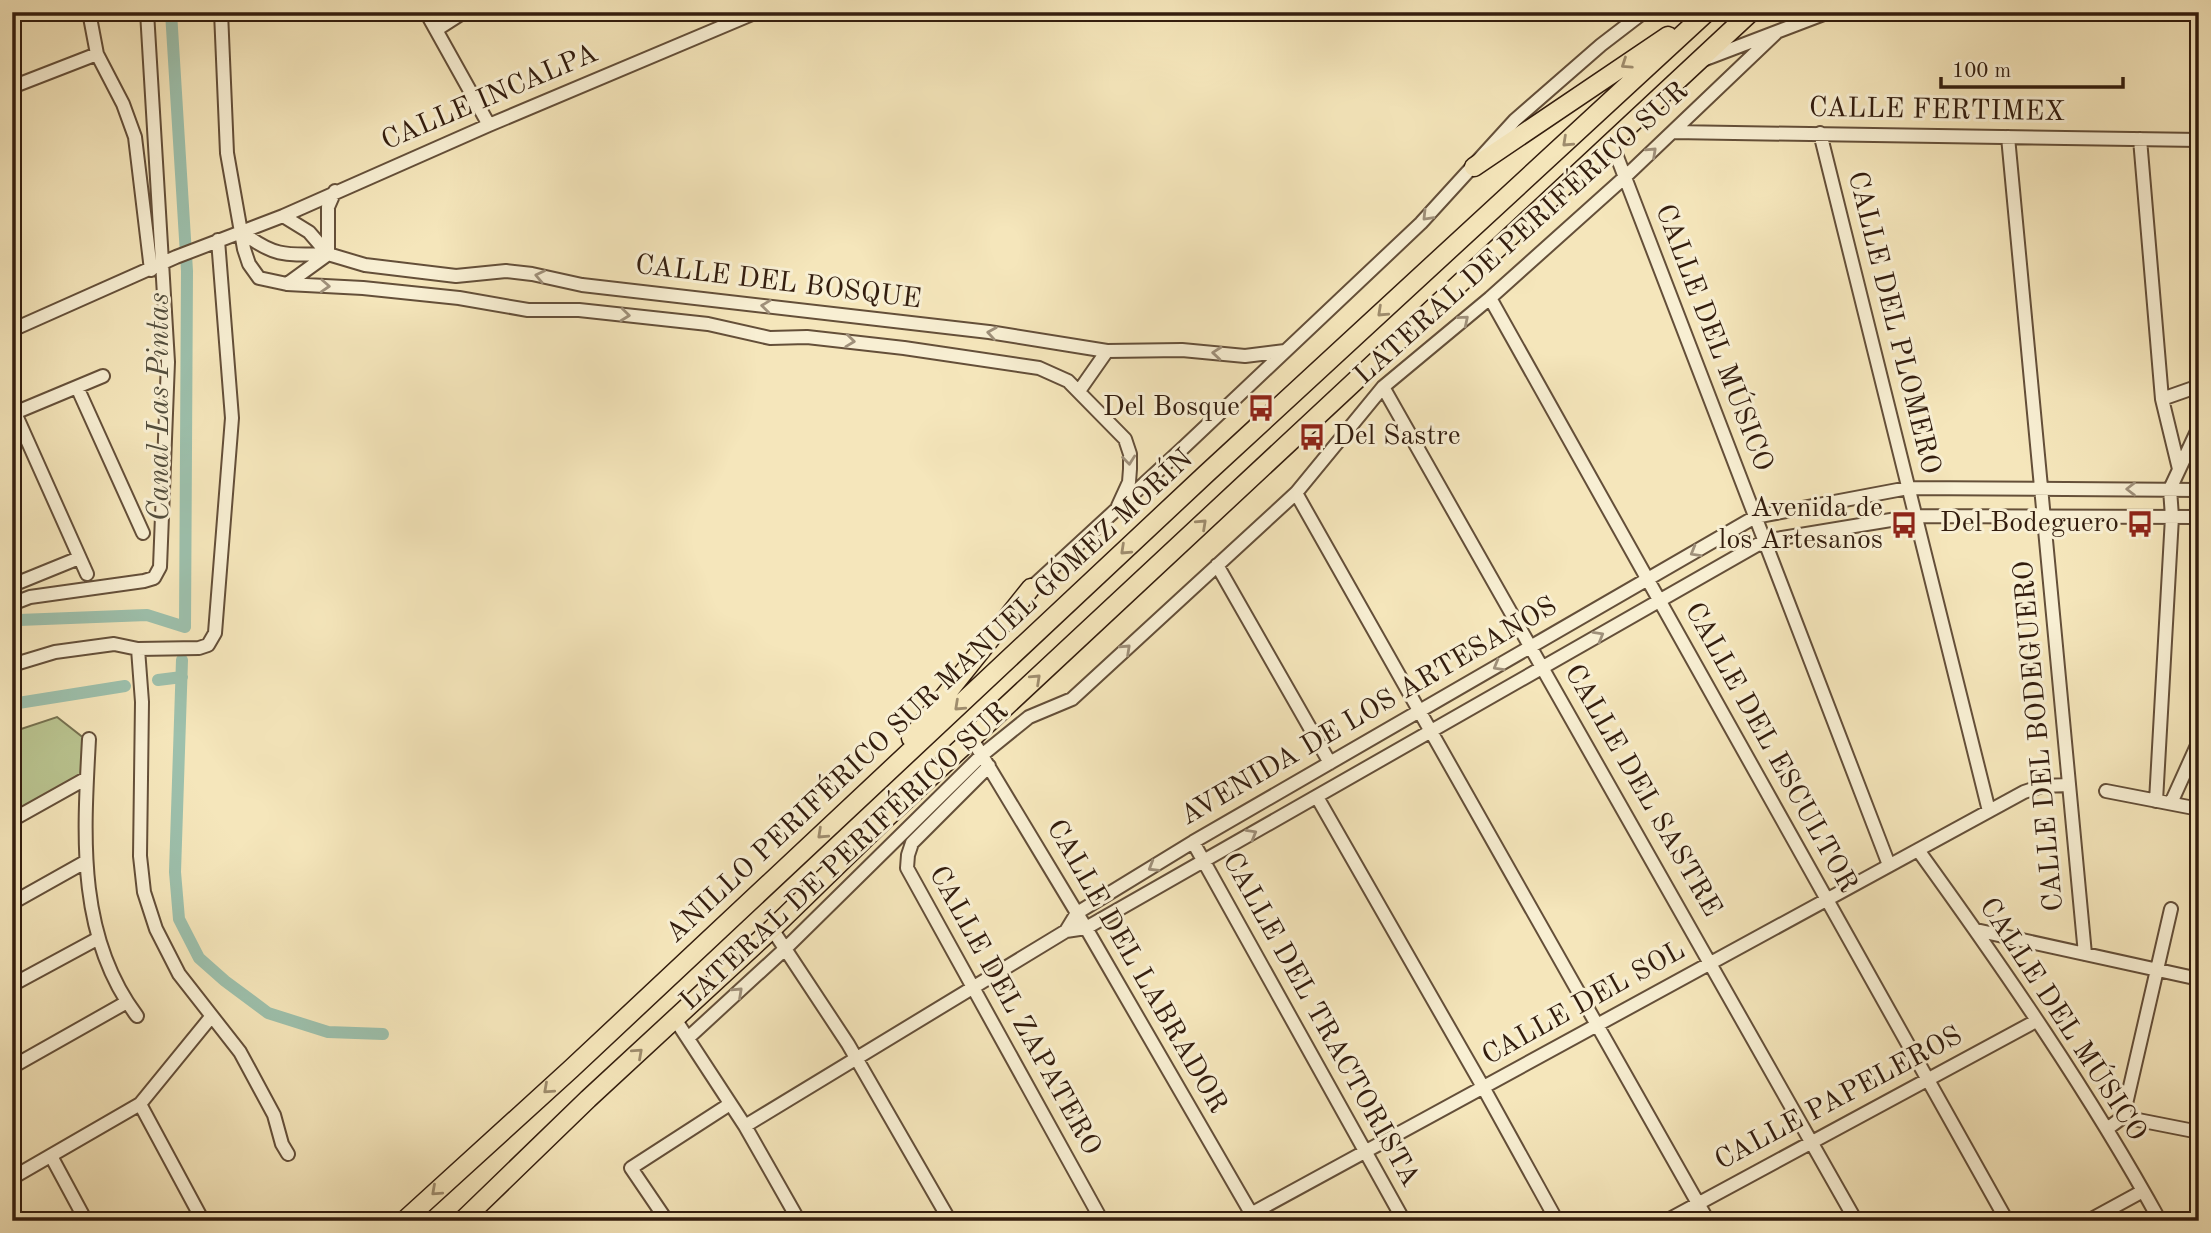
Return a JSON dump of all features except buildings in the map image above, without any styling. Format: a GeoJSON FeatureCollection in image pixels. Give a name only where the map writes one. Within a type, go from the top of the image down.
{"type":"FeatureCollection","features":[{"type":"Feature","properties":{"kind":"highway"},"geometry":{"type":"LineString","coordinates":[[1474,167],[1705,12]]}},
{"type":"Feature","properties":{"kind":"highway","name":"ANILLO PERIFÉRICO SUR MANUEL GÓMEZ MORÍN"},"geometry":{"type":"LineString","coordinates":[[410,1215],[571,1069],[1705,12]]}},
{"type":"Feature","properties":{"kind":"highway","name":"ANILLO PERIFÉRICO SUR MANUEL GÓMEZ MORÍN"},"geometry":{"type":"LineString","coordinates":[[462,1221],[883,821],[977,747],[1611,141],[1751,12]]}},
{"type":"Feature","properties":{"kind":"highway"},"geometry":{"type":"LineString","coordinates":[[872,787],[1031,588]]}},
{"type":"Feature","properties":{"kind":"street"},"geometry":{"type":"LineString","coordinates":[[12,604],[30,597],[154,578],[160,567],[168,362],[156,267],[135,137],[123,104],[97,54],[89,12]]}},
{"type":"Feature","properties":{"kind":"street"},"geometry":{"type":"LineString","coordinates":[[147,12],[156,267]]}},
{"type":"Feature","properties":{"kind":"street"},"geometry":{"type":"LineString","coordinates":[[221,12],[227,153],[242,232],[261,247],[284,255],[328,254]]}},
{"type":"Feature","properties":{"kind":"street"},"geometry":{"type":"LineString","coordinates":[[426,12],[489,125]]}},
{"type":"Feature","properties":{"kind":"street"},"geometry":{"type":"LineString","coordinates":[[436,30],[464,12]]}},
{"type":"Feature","properties":{"kind":"street","name":"CALLE INCALPA"},"geometry":{"type":"LineString","coordinates":[[242,232],[757,12]]}},
{"type":"Feature","properties":{"kind":"street"},"geometry":{"type":"LineString","coordinates":[[1031,588],[1421,222],[1515,120],[1601,45],[1644,12]]}},
{"type":"Feature","properties":{"kind":"street"},"geometry":{"type":"LineString","coordinates":[[1696,63],[1829,12]]}},
{"type":"Feature","properties":{"kind":"street","name":"LATERAL DE PERIFÉRICO SUR"},"geometry":{"type":"LineString","coordinates":[[688,1038],[786,948],[949,789],[977,747],[1029,717],[1072,699],[1296,493],[1383,387],[1490,299],[1625,177],[1776,33]]}},
{"type":"Feature","properties":{"kind":"street"},"geometry":{"type":"LineString","coordinates":[[12,87],[97,54]]}},
{"type":"Feature","properties":{"kind":"street","name":"CALLE FERTIMEX"},"geometry":{"type":"LineString","coordinates":[[1673,131],[2199,140]]}},
{"type":"Feature","properties":{"kind":"street","name":"CALLE DEL PLOMERO"},"geometry":{"type":"LineString","coordinates":[[1820,133],[1989,811]]}},
{"type":"Feature","properties":{"kind":"street","name":"CALLE DEL BODEGUERO"},"geometry":{"type":"LineString","coordinates":[[2008,137],[2085,954]]}},
{"type":"Feature","properties":{"kind":"street"},"geometry":{"type":"LineString","coordinates":[[2140,139],[2162,399],[2179,469]]}},
{"type":"Feature","properties":{"kind":"street","name":"CALLE DEL MÚSICO"},"geometry":{"type":"LineString","coordinates":[[1611,141],[1889,865]]}},
{"type":"Feature","properties":{"kind":"street"},"geometry":{"type":"LineString","coordinates":[[328,254],[328,206],[335,191]]}},
{"type":"Feature","properties":{"kind":"street","name":"CALLE DEL BOSQUE"},"geometry":{"type":"LineString","coordinates":[[283,216],[309,232],[328,254],[365,265],[411,272],[456,276],[506,271],[582,285],[989,332],[1107,351],[1182,350],[1245,356],[1285,351]]}},
{"type":"Feature","properties":{"kind":"street"},"geometry":{"type":"LineString","coordinates":[[12,330],[176,257],[242,232]]}},
{"type":"Feature","properties":{"kind":"street","name":"CALLE DEL BOSQUE"},"geometry":{"type":"LineString","coordinates":[[242,232],[249,264],[259,278],[287,284],[363,288],[459,298],[528,310],[579,310],[708,324],[770,338],[807,337],[1040,368],[1068,381],[1125,439],[1130,454],[1129,482],[1118,506]]}},
{"type":"Feature","properties":{"kind":"street"},"geometry":{"type":"LineString","coordinates":[[12,665],[55,652],[114,645],[138,649],[199,648],[208,645],[215,634],[232,418],[218,240]]}},
{"type":"Feature","properties":{"kind":"street"},"geometry":{"type":"LineString","coordinates":[[287,284],[328,254]]}},
{"type":"Feature","properties":{"kind":"street","name":"CALLE DEL ESCULTOR"},"geometry":{"type":"LineString","coordinates":[[1490,299],[2007,1221]]}},
{"type":"Feature","properties":{"kind":"street"},"geometry":{"type":"LineString","coordinates":[[1079,391],[1107,351]]}},
{"type":"Feature","properties":{"kind":"street"},"geometry":{"type":"LineString","coordinates":[[87,574],[14,414],[103,376]]}},
{"type":"Feature","properties":{"kind":"street"},"geometry":{"type":"LineString","coordinates":[[2162,399],[2199,386]]}},
{"type":"Feature","properties":{"kind":"street"},"geometry":{"type":"LineString","coordinates":[[77,387],[143,533]]}},
{"type":"Feature","properties":{"kind":"street","name":"CALLE DEL SASTRE"},"geometry":{"type":"LineString","coordinates":[[1383,387],[1856,1221]]}},
{"type":"Feature","properties":{"kind":"street"},"geometry":{"type":"LineString","coordinates":[[2156,801],[2172,517],[2170,489],[2199,427]]}},
{"type":"Feature","properties":{"kind":"street","name":"AVENIDA DE LOS ARTESANOS"},"geometry":{"type":"LineString","coordinates":[[1066,931],[1077,913],[1193,842],[1755,517],[1908,488],[2199,489]]}},
{"type":"Feature","properties":{"kind":"street"},"geometry":{"type":"LineString","coordinates":[[1296,493],[1708,1221]]}},
{"type":"Feature","properties":{"kind":"street","name":"AVENIDA DE LOS ARTESANOS"},"geometry":{"type":"LineString","coordinates":[[745,1126],[1066,931],[1086,928],[1764,541],[1915,516],[2199,517]]}},
{"type":"Feature","properties":{"kind":"street"},"geometry":{"type":"LineString","coordinates":[[12,575],[20,582],[79,558]]}},
{"type":"Feature","properties":{"kind":"street"},"geometry":{"type":"LineString","coordinates":[[1217,565],[1330,763]]}},
{"type":"Feature","properties":{"kind":"street"},"geometry":{"type":"LineString","coordinates":[[138,649],[142,702],[140,856],[144,892],[156,929],[179,974],[240,1052],[274,1115],[282,1144],[288,1154]]}},
{"type":"Feature","properties":{"kind":"street"},"geometry":{"type":"LineString","coordinates":[[89,739],[85,862],[97,939],[127,1002],[137,1016]]}},
{"type":"Feature","properties":{"kind":"street"},"geometry":{"type":"LineString","coordinates":[[2171,803],[2199,741]]}},
{"type":"Feature","properties":{"kind":"street","name":"CALLE DEL LABRADOR"},"geometry":{"type":"LineString","coordinates":[[977,747],[1086,928],[1253,1217]]}},
{"type":"Feature","properties":{"kind":"street","name":"CALLE DEL ZAPATERO"},"geometry":{"type":"LineString","coordinates":[[989,766],[912,843],[907,868],[1102,1221]]}},
{"type":"Feature","properties":{"kind":"street"},"geometry":{"type":"LineString","coordinates":[[12,820],[87,778]]}},
{"type":"Feature","properties":{"kind":"street","name":"CALLE DEL SOL"},"geometry":{"type":"LineString","coordinates":[[1238,1221],[1253,1217],[1365,1151],[2024,792],[2042,786],[2069,785]]}},
{"type":"Feature","properties":{"kind":"street"},"geometry":{"type":"LineString","coordinates":[[2106,792],[2199,809]]}},
{"type":"Feature","properties":{"kind":"street"},"geometry":{"type":"LineString","coordinates":[[1317,797],[1483,1087],[1556,1221]]}},
{"type":"Feature","properties":{"kind":"street","name":"CALLE DEL TRACTORISTA"},"geometry":{"type":"LineString","coordinates":[[1193,842],[1404,1221]]}},
{"type":"Feature","properties":{"kind":"street","name":"CALLE DEL MÚSICO"},"geometry":{"type":"LineString","coordinates":[[1917,850],[1976,930],[2107,1129],[2160,1221]]}},
{"type":"Feature","properties":{"kind":"street"},"geometry":{"type":"LineString","coordinates":[[12,904],[85,862]]}},
{"type":"Feature","properties":{"kind":"street"},"geometry":{"type":"LineString","coordinates":[[2107,1129],[2123,1117],[2171,909]]}},
{"type":"Feature","properties":{"kind":"street"},"geometry":{"type":"LineString","coordinates":[[772,929],[856,1057],[950,1221]]}},
{"type":"Feature","properties":{"kind":"street"},"geometry":{"type":"LineString","coordinates":[[1976,930],[2199,979]]}},
{"type":"Feature","properties":{"kind":"street"},"geometry":{"type":"LineString","coordinates":[[12,985],[97,939]]}},
{"type":"Feature","properties":{"kind":"street"},"geometry":{"type":"LineString","coordinates":[[12,1067],[127,1002]]}},
{"type":"Feature","properties":{"kind":"street"},"geometry":{"type":"LineString","coordinates":[[12,1178],[140,1104],[211,1017]]}},
{"type":"Feature","properties":{"kind":"street"},"geometry":{"type":"LineString","coordinates":[[675,1019],[745,1126],[799,1221]]}},
{"type":"Feature","properties":{"kind":"street","name":"CALLE PAPELEROS"},"geometry":{"type":"LineString","coordinates":[[1666,1221],[2036,1021]]}},
{"type":"Feature","properties":{"kind":"street"},"geometry":{"type":"LineString","coordinates":[[140,1104],[203,1221]]}},
{"type":"Feature","properties":{"kind":"street"},"geometry":{"type":"LineString","coordinates":[[667,1221],[631,1168],[730,1104]]}},
{"type":"Feature","properties":{"kind":"street"},"geometry":{"type":"LineString","coordinates":[[2123,1117],[2199,1132]]}},
{"type":"Feature","properties":{"kind":"street"},"geometry":{"type":"LineString","coordinates":[[51,1156],[86,1221]]}},
{"type":"Feature","properties":{"kind":"street"},"geometry":{"type":"LineString","coordinates":[[2088,1221],[2143,1191]]}},
{"type":"Feature","properties":{"kind":"green space"},"geometry":{"type":"Polygon","coordinates":[[[57,717],[85,739],[83,778],[12,817],[12,732],[57,717]]]}},
{"type":"Feature","properties":{"kind":"waterway","name":"Canal Las Pintas"},"geometry":{"type":"LineString","coordinates":[[12,623],[19,620],[147,615],[185,627],[187,271],[171,12]]}},
{"type":"Feature","properties":{"kind":"waterway"},"geometry":{"type":"LineString","coordinates":[[182,660],[175,872],[179,919],[199,958],[268,1013],[328,1032],[383,1034]]}},
{"type":"Feature","properties":{"kind":"waterway"},"geometry":{"type":"LineString","coordinates":[[158,680],[182,677]]}},
{"type":"Feature","properties":{"kind":"waterway"},"geometry":{"type":"LineString","coordinates":[[12,704],[125,686]]}},
{"type":"Feature","properties":{"kind":"place","name":"Del Bosque"},"geometry":{"type":"Point","coordinates":[1261,408]}},
{"type":"Feature","properties":{"kind":"place","name":"Del Sastre"},"geometry":{"type":"Point","coordinates":[1312,437]}},
{"type":"Feature","properties":{"kind":"place","name":"Del Bodeguero"},"geometry":{"type":"Point","coordinates":[2140,524]}},
{"type":"Feature","properties":{"kind":"place","name":"Avenida de los Artesanos"},"geometry":{"type":"Point","coordinates":[1904,525]}}]}
